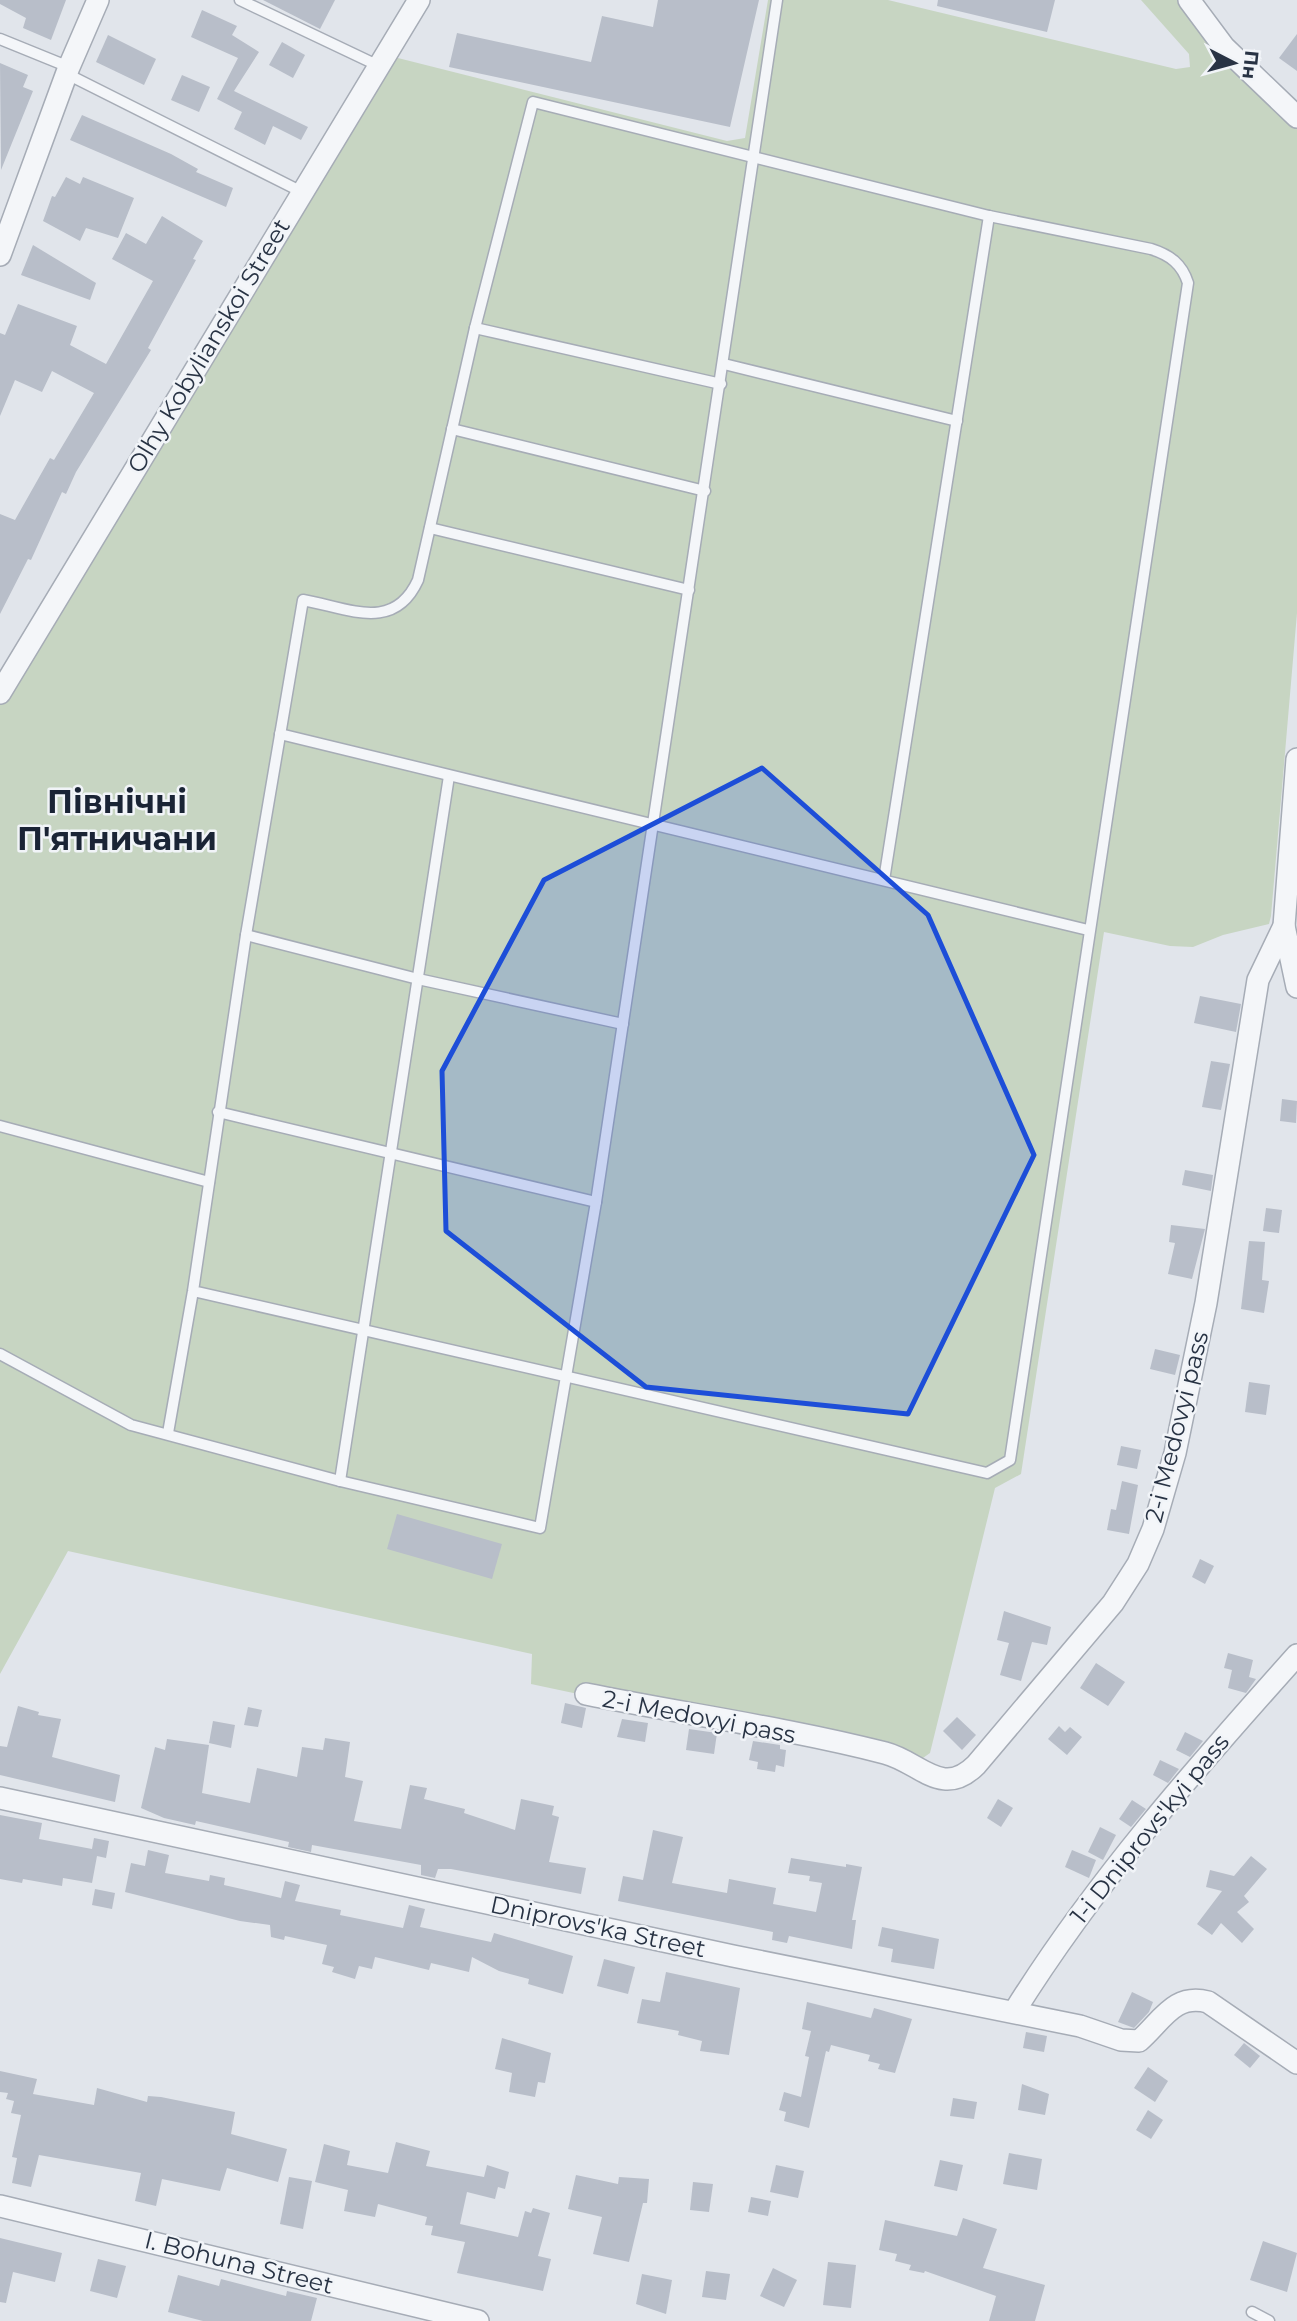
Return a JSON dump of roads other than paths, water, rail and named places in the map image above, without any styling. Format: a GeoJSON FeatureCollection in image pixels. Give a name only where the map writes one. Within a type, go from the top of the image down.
{"type":"FeatureCollection","features":[{"type":"Feature","properties":{"kind":"street"},"geometry":{"type":"LineString","coordinates":[[0,255],[68,70],[98,0]]}},
{"type":"Feature","properties":{"kind":"street","name":"Olhy Kobylianskoi Street"},"geometry":{"type":"LineString","coordinates":[[0,693],[419,0]]}},
{"type":"Feature","properties":{"kind":"street"},"geometry":{"type":"LineString","coordinates":[[1195,1],[1224,47],[1297,117]]}},
{"type":"Feature","properties":{"kind":"street","name":"2-i Medovyi pass"},"geometry":{"type":"LineString","coordinates":[[586,1694],[885,1753],[937,1779],[958,1778],[976,1765],[1113,1603],[1138,1564],[1153,1529],[1175,1453],[1206,1303],[1258,980],[1290,923],[1297,759]]}},
{"type":"Feature","properties":{"kind":"street"},"geometry":{"type":"LineString","coordinates":[[1290,923],[1297,987]]}},
{"type":"Feature","properties":{"kind":"street","name":"1-i Dniprovs'kyi pass"},"geometry":{"type":"LineString","coordinates":[[1014,2012],[1048,1958],[1120,1859],[1297,1656]]}},
{"type":"Feature","properties":{"kind":"street","name":"Dniprovs'ka Street"},"geometry":{"type":"LineString","coordinates":[[0,1798],[719,1953],[1080,2025],[1121,2040],[1139,2041],[1181,2000],[1194,1998],[1208,2002],[1297,2063]]}},
{"type":"Feature","properties":{"kind":"street","name":"I. Bohuna Street"},"geometry":{"type":"LineString","coordinates":[[0,2206],[478,2321]]}},
{"type":"Feature","properties":{"kind":"lane"},"geometry":{"type":"LineString","coordinates":[[240,0],[379,66]]}},
{"type":"Feature","properties":{"kind":"lane"},"geometry":{"type":"LineString","coordinates":[[0,1354],[131,1425],[340,1481],[540,1528],[596,1202],[777,0]]}},
{"type":"Feature","properties":{"kind":"lane"},"geometry":{"type":"LineString","coordinates":[[0,39],[68,70],[302,192]]}},
{"type":"Feature","properties":{"kind":"lane"},"geometry":{"type":"LineString","coordinates":[[168,1433],[193,1292],[246,934],[303,600],[381,614],[395,610],[413,592],[418,580],[475,328],[533,102],[989,216],[1164,254],[1183,269],[1188,284],[1088,930],[1010,1460],[987,1473],[565,1379],[193,1292]]}},
{"type":"Feature","properties":{"kind":"lane"},"geometry":{"type":"LineString","coordinates":[[884,880],[989,216]]}},
{"type":"Feature","properties":{"kind":"lane"},"geometry":{"type":"LineString","coordinates":[[475,328],[721,384]]}},
{"type":"Feature","properties":{"kind":"lane"},"geometry":{"type":"LineString","coordinates":[[724,363],[957,421]]}},
{"type":"Feature","properties":{"kind":"lane"},"geometry":{"type":"LineString","coordinates":[[452,429],[705,491]]}},
{"type":"Feature","properties":{"kind":"lane"},"geometry":{"type":"LineString","coordinates":[[430,528],[690,590]]}},
{"type":"Feature","properties":{"kind":"lane"},"geometry":{"type":"LineString","coordinates":[[280,734],[1088,930]]}},
{"type":"Feature","properties":{"kind":"lane"},"geometry":{"type":"LineString","coordinates":[[340,1481],[449,776]]}},
{"type":"Feature","properties":{"kind":"lane"},"geometry":{"type":"LineString","coordinates":[[246,934],[418,979],[623,1024]]}},
{"type":"Feature","properties":{"kind":"lane"},"geometry":{"type":"LineString","coordinates":[[218,1112],[596,1202]]}},
{"type":"Feature","properties":{"kind":"lane"},"geometry":{"type":"LineString","coordinates":[[0,1126],[209,1182]]}},
{"type":"Feature","properties":{"kind":"lane"},"geometry":{"type":"LineString","coordinates":[[1252,2312],[1269,2321]]}},
{"type":"Feature","properties":{"kind":"district","name":"Північні П'ятничани"},"geometry":{"type":"Point","coordinates":[117,820]}}]}
